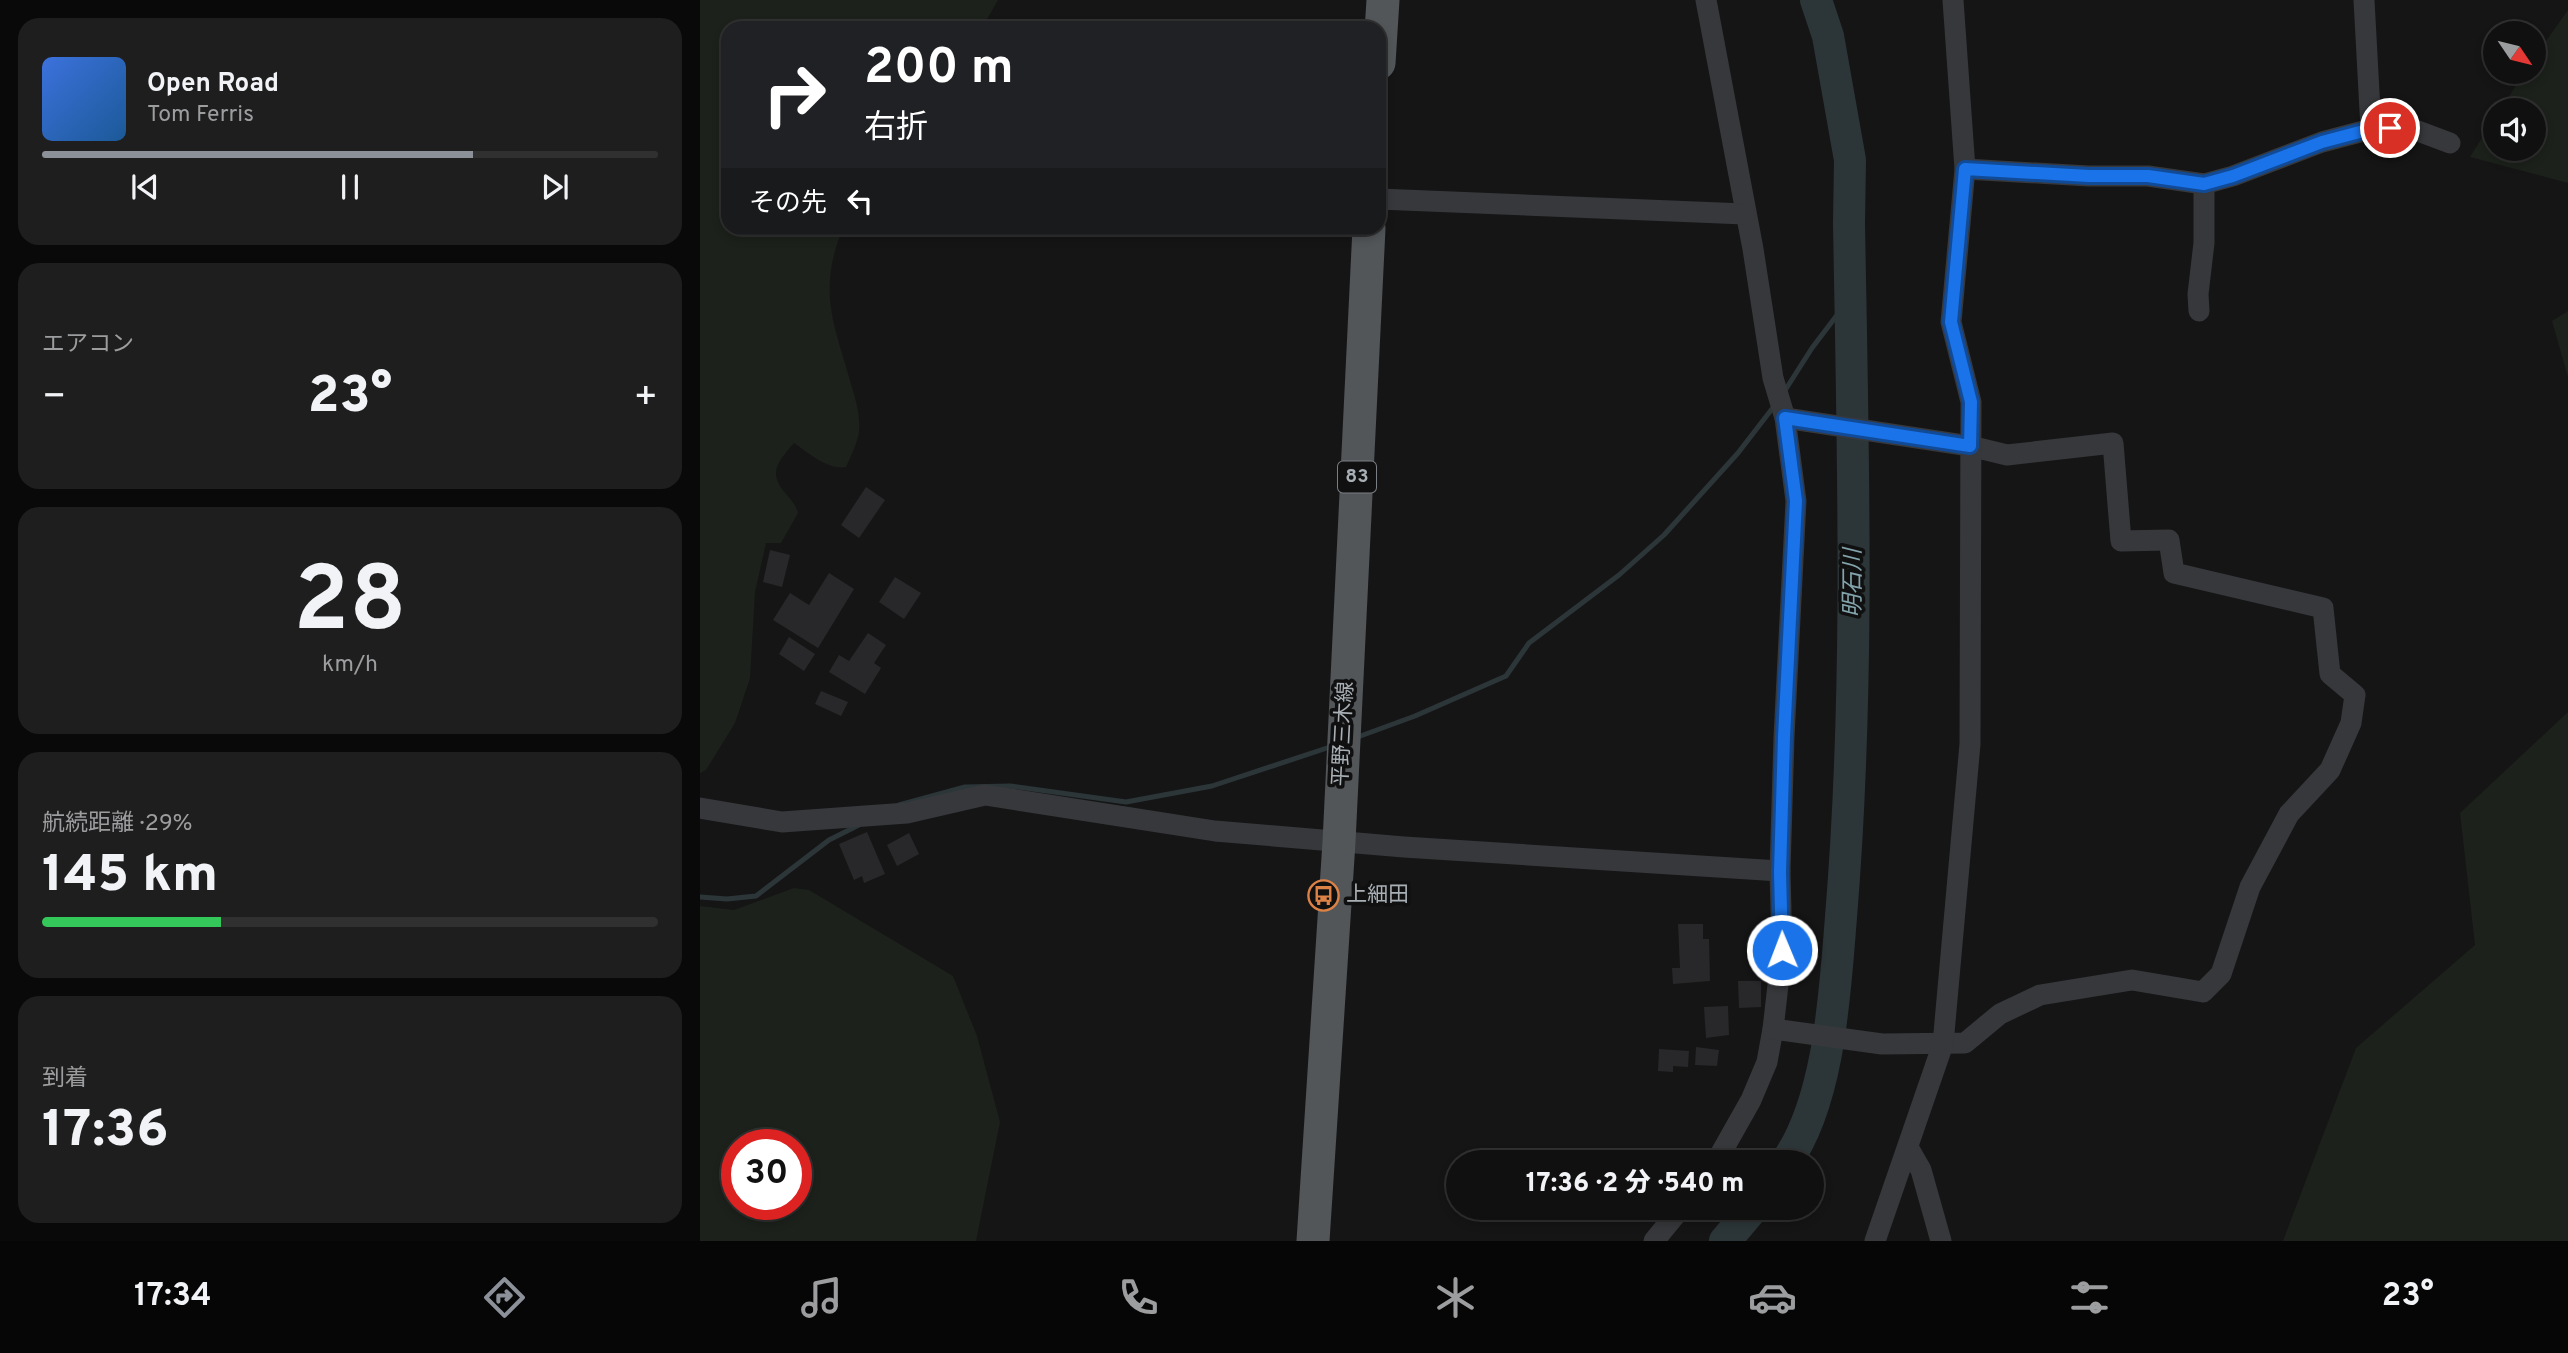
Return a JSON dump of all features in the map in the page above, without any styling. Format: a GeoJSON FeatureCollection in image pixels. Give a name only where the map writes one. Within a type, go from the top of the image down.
{"type":"FeatureCollection","features":[{"type":"Feature","properties":{"kind":"main road"},"geometry":{"type":"LineString","coordinates":[[1382,21],[1383,0]]}},
{"type":"Feature","properties":{"kind":"main road","name":"平野三木線"},"geometry":{"type":"LineString","coordinates":[[1313,1241],[1339,842],[1369,235]]}},
{"type":"Feature","properties":{"kind":"street"},"geometry":{"type":"LineString","coordinates":[[1706,0],[1753,249],[1773,378],[1785,418],[1796,501],[1784,737],[1780,872],[1782,950],[1767,1062],[1751,1100],[1723,1150]]}},
{"type":"Feature","properties":{"kind":"street"},"geometry":{"type":"LineString","coordinates":[[1875,1241],[1909,1149],[1942,1044],[1970,744],[1971,402],[1951,322],[1965,169],[1953,0]]}},
{"type":"Feature","properties":{"kind":"street"},"geometry":{"type":"LineString","coordinates":[[2364,0],[2371,129]]}},
{"type":"Feature","properties":{"kind":"street"},"geometry":{"type":"LineString","coordinates":[[1965,169],[2089,176],[2148,176],[2204,184],[2233,176],[2322,142],[2371,129],[2410,128],[2450,143]]}},
{"type":"Feature","properties":{"kind":"street"},"geometry":{"type":"LineString","coordinates":[[2199,311],[2198,294],[2204,243],[2204,184]]}},
{"type":"Feature","properties":{"kind":"street"},"geometry":{"type":"LineString","coordinates":[[1386,199],[1745,215]]}},
{"type":"Feature","properties":{"kind":"street"},"geometry":{"type":"LineString","coordinates":[[1773,1029],[1882,1044],[1965,1043],[2000,1014],[2040,995],[2132,980],[2203,992],[2221,974],[2250,887],[2290,814],[2330,770],[2351,723],[2355,695],[2330,674],[2323,608],[2174,573],[2169,540],[2121,541],[2113,443],[2007,454],[1785,418]]}},
{"type":"Feature","properties":{"kind":"street"},"geometry":{"type":"LineString","coordinates":[[700,808],[782,822],[907,813],[985,795],[1215,831],[1780,872]]}},
{"type":"Feature","properties":{"kind":"street"},"geometry":{"type":"LineString","coordinates":[[1909,1149],[1922,1170],[1941,1241]]}},
{"type":"Feature","properties":{"kind":"street"},"geometry":{"type":"LineString","coordinates":[[1654,1241],[1671,1220]]}},
{"type":"Feature","properties":{"kind":"shaded area"},"geometry":{"type":"Polygon","coordinates":[[[700,0],[998,0],[986,21],[721,21],[721,235],[840,235],[831,270],[831,307],[859,417],[859,431],[846,467],[825,463],[794,443],[779,462],[777,479],[798,513],[781,543],[766,543],[755,592],[750,678],[735,723],[706,770],[700,773],[700,0]]]}},
{"type":"Feature","properties":{"kind":"shaded area"},"geometry":{"type":"Polygon","coordinates":[[[2568,10],[2568,183],[2485,161],[2546,161],[2546,98],[2508,98],[2517,84],[2546,84],[2546,41],[2568,10]]]}},
{"type":"Feature","properties":{"kind":"shaded area"},"geometry":{"type":"Polygon","coordinates":[[[2483,136],[2483,160],[2470,157],[2483,136]]]}},
{"type":"Feature","properties":{"kind":"shaded area"},"geometry":{"type":"Polygon","coordinates":[[[2568,311],[2568,377],[2552,321],[2568,311]]]}},
{"type":"Feature","properties":{"kind":"shaded area"},"geometry":{"type":"Polygon","coordinates":[[[2568,712],[2568,1241],[2283,1241],[2356,1048],[2475,945],[2460,813],[2568,712]]]}},
{"type":"Feature","properties":{"kind":"shaded area"},"geometry":{"type":"Polygon","coordinates":[[[794,888],[809,890],[953,976],[977,1036],[1000,1122],[976,1241],[700,1241],[700,906],[734,910],[794,888]]]}},
{"type":"Feature","properties":{"kind":"building"},"geometry":{"type":"Polygon","coordinates":[[[866,487],[885,500],[859,538],[841,525],[866,487]]]}},
{"type":"Feature","properties":{"kind":"building"},"geometry":{"type":"Polygon","coordinates":[[[770,550],[790,555],[782,587],[763,582],[770,550]]]}},
{"type":"Feature","properties":{"kind":"building"},"geometry":{"type":"Polygon","coordinates":[[[829,573],[854,589],[818,648],[773,620],[790,593],[809,605],[829,573]]]}},
{"type":"Feature","properties":{"kind":"building"},"geometry":{"type":"Polygon","coordinates":[[[895,577],[921,593],[904,619],[879,602],[895,577]]]}},
{"type":"Feature","properties":{"kind":"building"},"geometry":{"type":"Polygon","coordinates":[[[868,633],[886,645],[874,663],[881,668],[865,694],[829,672],[839,655],[849,661],[868,633]]]}},
{"type":"Feature","properties":{"kind":"building"},"geometry":{"type":"Polygon","coordinates":[[[789,637],[815,654],[804,671],[779,654],[789,637]]]}},
{"type":"Feature","properties":{"kind":"building"},"geometry":{"type":"Polygon","coordinates":[[[821,691],[848,702],[841,716],[815,704],[821,691]]]}},
{"type":"Feature","properties":{"kind":"building"},"geometry":{"type":"Polygon","coordinates":[[[867,832],[885,874],[864,883],[862,876],[854,880],[839,844],[867,832]]]}},
{"type":"Feature","properties":{"kind":"building"},"geometry":{"type":"Polygon","coordinates":[[[909,833],[919,854],[897,866],[887,845],[909,833]]]}},
{"type":"Feature","properties":{"kind":"building"},"geometry":{"type":"Polygon","coordinates":[[[1678,924],[1703,924],[1703,939],[1709,939],[1710,981],[1673,984],[1672,968],[1680,968],[1678,924]]]}},
{"type":"Feature","properties":{"kind":"building"},"geometry":{"type":"Polygon","coordinates":[[[1738,981],[1761,981],[1761,1007],[1739,1008],[1738,981]]]}},
{"type":"Feature","properties":{"kind":"building"},"geometry":{"type":"Polygon","coordinates":[[[1728,1006],[1729,1035],[1706,1038],[1704,1007],[1728,1006]]]}},
{"type":"Feature","properties":{"kind":"building"},"geometry":{"type":"Polygon","coordinates":[[[1696,1047],[1719,1050],[1717,1066],[1695,1065],[1696,1047]]]}},
{"type":"Feature","properties":{"kind":"building"},"geometry":{"type":"Polygon","coordinates":[[[1659,1049],[1689,1051],[1688,1067],[1673,1066],[1673,1072],[1658,1071],[1659,1049]]]}},
{"type":"Feature","properties":{"kind":"waterway","name":"明石川"},"geometry":{"type":"LineString","coordinates":[[1793,1150],[1812,1108],[1828,1044],[1833,1010],[1847,830],[1853,657],[1850,160],[1828,36],[1816,0]]}},
{"type":"Feature","properties":{"kind":"waterway"},"geometry":{"type":"LineString","coordinates":[[1784,392],[1812,348],[1850,298]]}},
{"type":"Feature","properties":{"kind":"waterway"},"geometry":{"type":"LineString","coordinates":[[1355,738],[1415,716],[1506,676],[1529,643],[1619,575],[1664,535],[1738,453],[1775,405]]}},
{"type":"Feature","properties":{"kind":"waterway"},"geometry":{"type":"LineString","coordinates":[[899,805],[965,787],[1010,786],[1126,802],[1212,786],[1333,746]]}},
{"type":"Feature","properties":{"kind":"waterway"},"geometry":{"type":"LineString","coordinates":[[700,897],[727,899],[756,896],[829,840],[859,825]]}},
{"type":"Feature","properties":{"kind":"waterway","name":"明石川"},"geometry":{"type":"LineString","coordinates":[[1725,1241],[1743,1220]]}},
{"type":"Feature","properties":{"kind":"place","name":"上細田"},"geometry":{"type":"Point","coordinates":[1323,895]}},
{"type":"Feature","properties":{"kind":"route"},"geometry":{"type":"LineString","coordinates":[[1782,950],[1780,872],[1784,737],[1796,501],[1785,418],[1970,446],[1971,402],[1951,322],[1965,169],[2089,176],[2148,176],[2204,184],[2233,176],[2322,142],[2371,129],[2390,128]]}}]}
